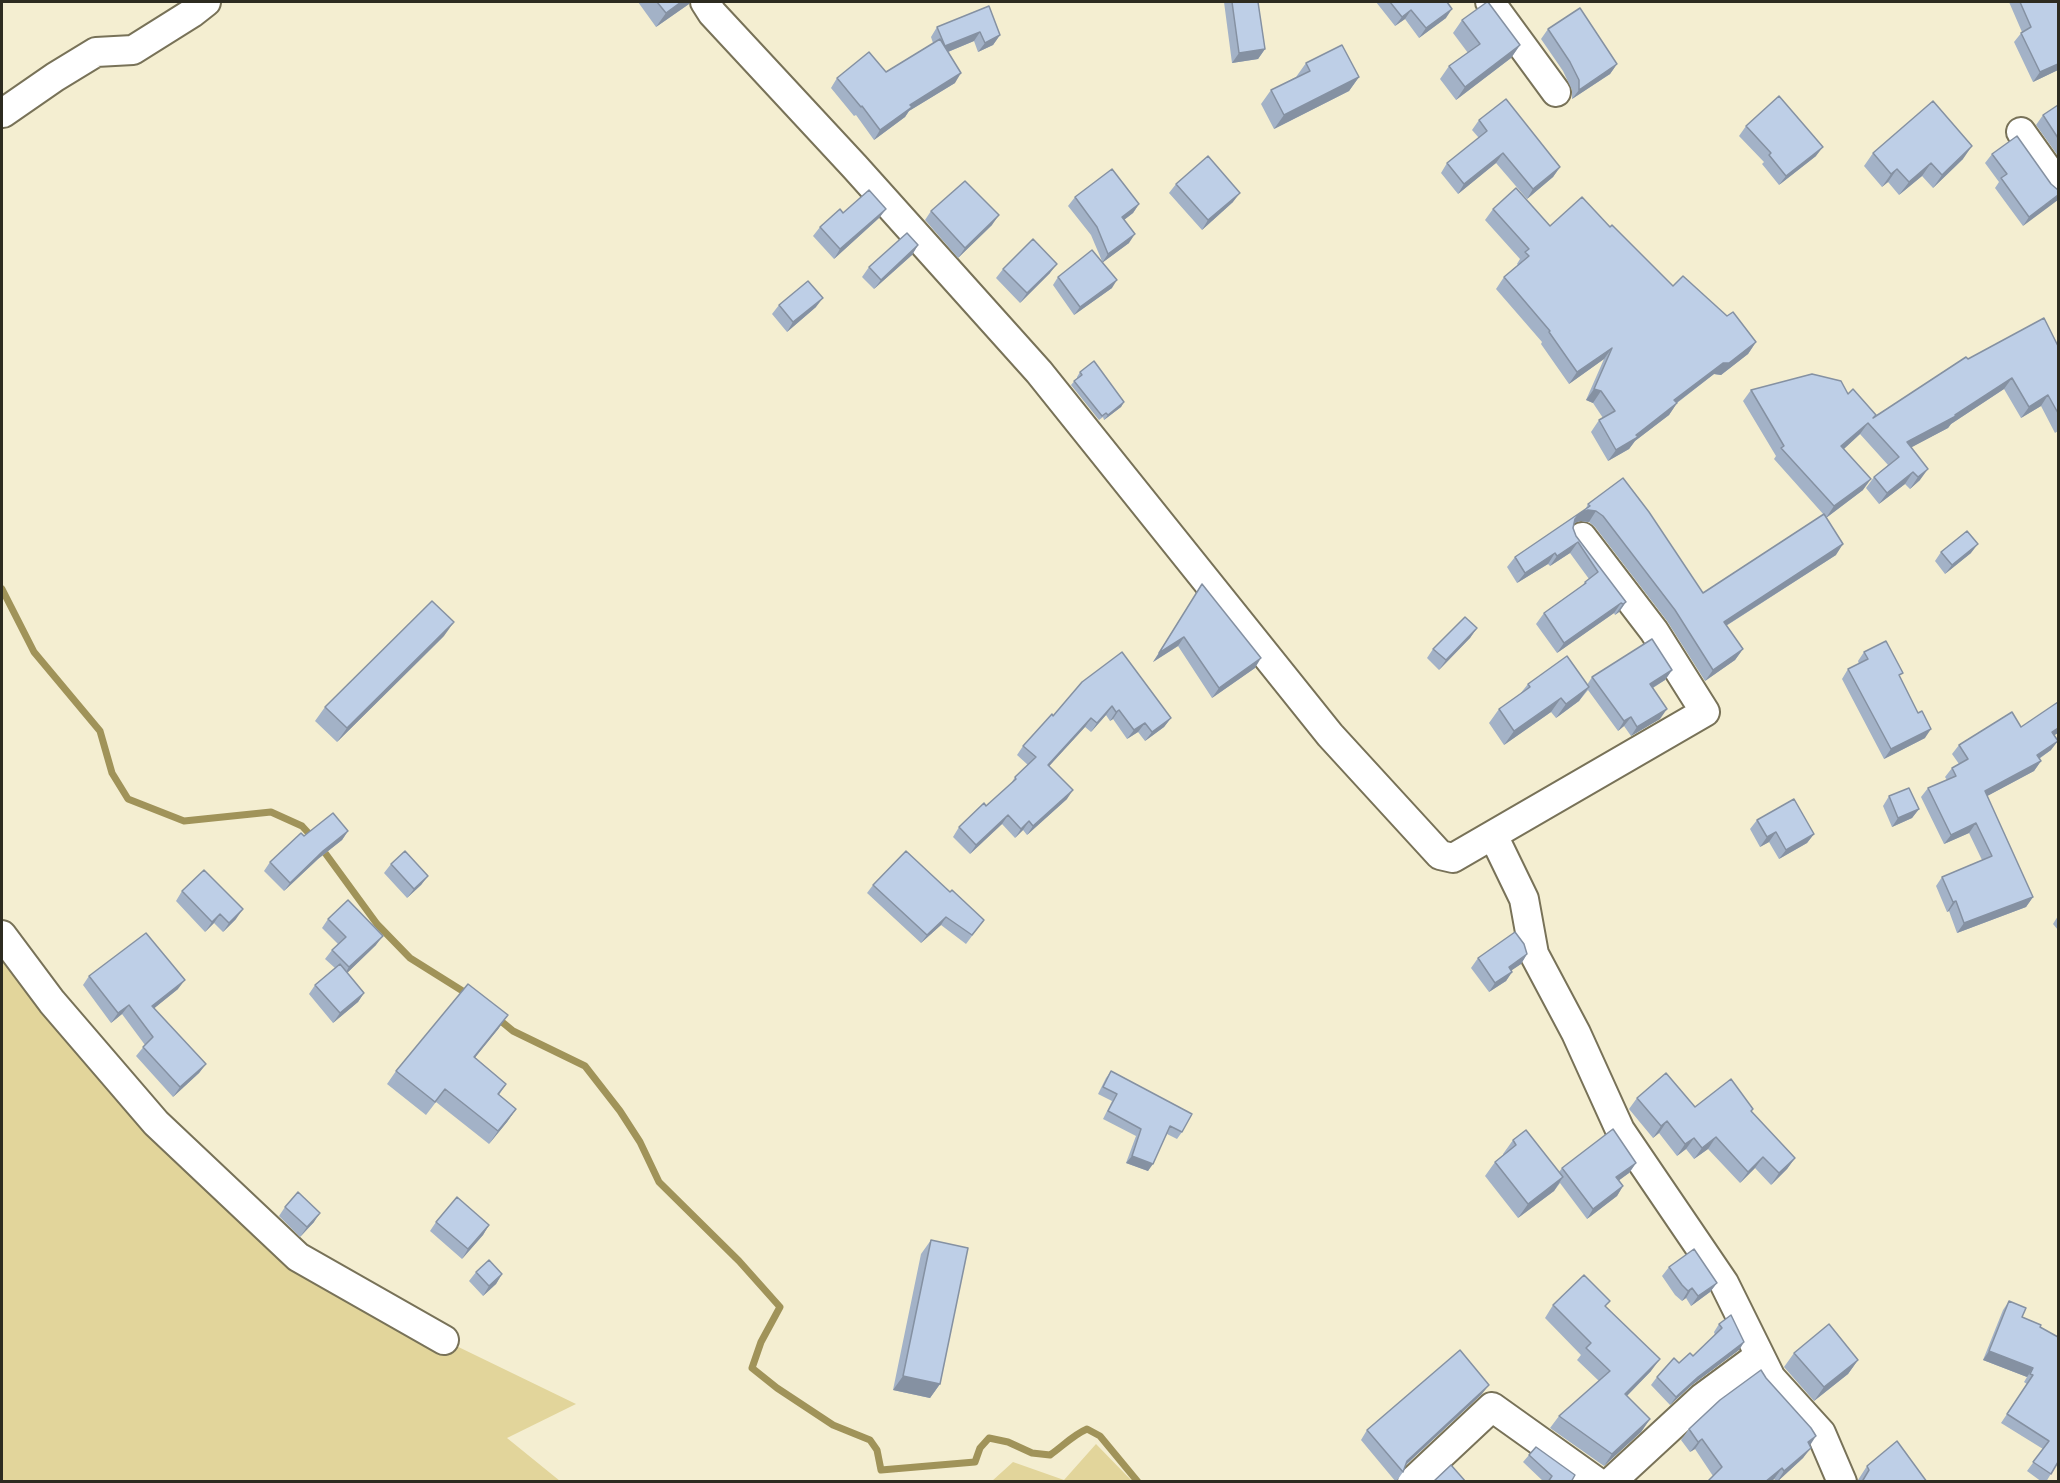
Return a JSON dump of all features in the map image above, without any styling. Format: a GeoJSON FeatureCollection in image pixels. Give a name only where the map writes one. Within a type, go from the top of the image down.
{"type":"FeatureCollection","features":[{"type":"Feature","properties":{"kind":"street"},"geometry":{"type":"LineString","coordinates":[[3,113],[96,52],[133,50],[206,2]]}},
{"type":"Feature","properties":{"kind":"street"},"geometry":{"type":"LineString","coordinates":[[705,2],[712,13],[863,176],[1039,372],[1330,735],[1440,855],[1453,858],[1705,712],[1654,631],[1582,537]]}},
{"type":"Feature","properties":{"kind":"street"},"geometry":{"type":"LineString","coordinates":[[1490,2],[1556,92]]}},
{"type":"Feature","properties":{"kind":"street"},"geometry":{"type":"LineString","coordinates":[[2021,132],[2058,184]]}},
{"type":"Feature","properties":{"kind":"street"},"geometry":{"type":"LineString","coordinates":[[1493,835],[1524,899],[1534,954],[1576,1033],[1620,1130],[1724,1283],[1772,1378],[1821,1433],[1842,1482]]}},
{"type":"Feature","properties":{"kind":"street"},"geometry":{"type":"LineString","coordinates":[[2,935],[52,1002],[156,1123],[298,1257],[444,1340]]}},
{"type":"Feature","properties":{"kind":"street"},"geometry":{"type":"LineString","coordinates":[[1611,1482],[1702,1398],[1760,1356]]}},
{"type":"Feature","properties":{"kind":"street"},"geometry":{"type":"LineString","coordinates":[[1412,1482],[1492,1407],[1597,1482]]}},
{"type":"Feature","properties":{"kind":"shaded area"},"geometry":{"type":"Polygon","coordinates":[[[2,935],[298,1257],[444,1340],[576,1404],[507,1438],[560,1481],[2,1481],[2,935]]]}},
{"type":"Feature","properties":{"kind":"shaded area"},"geometry":{"type":"Polygon","coordinates":[[[1096,1444],[1132,1481],[992,1481],[1013,1462],[1064,1480],[1096,1444]]]}},
{"type":"Feature","properties":{"kind":"building"},"geometry":{"type":"Polygon","coordinates":[[[657,2],[681,2],[666,13],[657,2]]]}},
{"type":"Feature","properties":{"kind":"building"},"geometry":{"type":"Polygon","coordinates":[[[1232,2],[1258,2],[1265,49],[1239,53],[1232,2]]]}},
{"type":"Feature","properties":{"kind":"building"},"geometry":{"type":"Polygon","coordinates":[[[1390,2],[1447,2],[1452,9],[1426,28],[1411,10],[1402,17],[1390,2]]]}},
{"type":"Feature","properties":{"kind":"building"},"geometry":{"type":"Polygon","coordinates":[[[1487,2],[1520,45],[1465,87],[1449,66],[1480,44],[1462,20],[1487,2]]]}},
{"type":"Feature","properties":{"kind":"building"},"geometry":{"type":"Polygon","coordinates":[[[2020,2],[2058,2],[2058,64],[2040,72],[2021,33],[2031,27],[2020,2]]]}},
{"type":"Feature","properties":{"kind":"building"},"geometry":{"type":"Polygon","coordinates":[[[989,6],[1000,35],[985,43],[980,32],[945,46],[937,27],[989,6]]]}},
{"type":"Feature","properties":{"kind":"building"},"geometry":{"type":"Polygon","coordinates":[[[1580,8],[1617,64],[1579,90],[1579,80],[1570,62],[1548,29],[1580,8]]]}},
{"type":"Feature","properties":{"kind":"building"},"geometry":{"type":"Polygon","coordinates":[[[940,39],[961,73],[910,105],[912,107],[880,130],[837,78],[869,52],[886,72],[940,39]]]}},
{"type":"Feature","properties":{"kind":"building"},"geometry":{"type":"Polygon","coordinates":[[[1342,45],[1359,77],[1284,115],[1271,90],[1310,71],[1306,63],[1342,45]]]}},
{"type":"Feature","properties":{"kind":"building"},"geometry":{"type":"Polygon","coordinates":[[[1779,96],[1823,147],[1786,176],[1769,155],[1771,153],[1746,126],[1779,96]]]}},
{"type":"Feature","properties":{"kind":"building"},"geometry":{"type":"Polygon","coordinates":[[[1506,99],[1560,167],[1533,189],[1503,153],[1464,184],[1447,163],[1487,131],[1479,120],[1506,99]]]}},
{"type":"Feature","properties":{"kind":"building"},"geometry":{"type":"Polygon","coordinates":[[[1933,101],[1972,146],[1942,175],[1931,163],[1909,182],[1897,169],[1891,174],[1873,153],[1933,101]]]}},
{"type":"Feature","properties":{"kind":"building"},"geometry":{"type":"Polygon","coordinates":[[[2058,105],[2058,138],[2043,115],[2058,105]]]}},
{"type":"Feature","properties":{"kind":"building"},"geometry":{"type":"Polygon","coordinates":[[[2017,136],[2051,184],[2058,190],[2058,195],[2029,217],[2001,178],[2007,174],[1992,154],[2017,136]]]}},
{"type":"Feature","properties":{"kind":"building"},"geometry":{"type":"Polygon","coordinates":[[[1208,156],[1240,193],[1208,220],[1176,184],[1208,156]]]}},
{"type":"Feature","properties":{"kind":"building"},"geometry":{"type":"Polygon","coordinates":[[[1112,169],[1139,204],[1122,217],[1135,234],[1108,254],[1097,227],[1075,197],[1112,169]]]}},
{"type":"Feature","properties":{"kind":"building"},"geometry":{"type":"Polygon","coordinates":[[[965,181],[999,215],[965,248],[931,211],[965,181]]]}},
{"type":"Feature","properties":{"kind":"building"},"geometry":{"type":"Polygon","coordinates":[[[1516,188],[1550,226],[1582,197],[1610,227],[1612,225],[1673,286],[1683,276],[1727,316],[1733,312],[1756,342],[1729,363],[1723,363],[1674,400],[1677,403],[1636,435],[1638,437],[1616,450],[1599,420],[1615,411],[1601,391],[1594,389],[1612,348],[1577,372],[1550,331],[1504,277],[1529,256],[1525,252],[1529,249],[1493,209],[1516,188]]]}},
{"type":"Feature","properties":{"kind":"building"},"geometry":{"type":"Polygon","coordinates":[[[869,190],[886,209],[840,249],[820,227],[840,209],[843,213],[869,190]]]}},
{"type":"Feature","properties":{"kind":"building"},"geometry":{"type":"Polygon","coordinates":[[[907,233],[918,245],[881,280],[869,267],[907,233]]]}},
{"type":"Feature","properties":{"kind":"building"},"geometry":{"type":"Polygon","coordinates":[[[1033,239],[1057,264],[1027,293],[1003,269],[1033,239]]]}},
{"type":"Feature","properties":{"kind":"building"},"geometry":{"type":"Polygon","coordinates":[[[1092,250],[1117,280],[1080,307],[1058,277],[1092,250]]]}},
{"type":"Feature","properties":{"kind":"building"},"geometry":{"type":"Polygon","coordinates":[[[808,281],[823,298],[793,322],[779,305],[808,281]]]}},
{"type":"Feature","properties":{"kind":"building"},"geometry":{"type":"Polygon","coordinates":[[[2044,318],[2058,346],[2058,413],[2048,395],[2029,407],[2012,378],[1956,416],[1907,442],[1928,469],[1918,477],[1913,472],[1887,493],[1874,477],[1899,457],[1868,423],[1841,446],[1871,479],[1834,506],[1781,448],[1784,446],[1751,390],[1812,374],[1841,381],[1848,394],[1853,389],[1876,415],[1873,418],[1966,357],[1968,359],[2044,318]]]}},
{"type":"Feature","properties":{"kind":"building"},"geometry":{"type":"Polygon","coordinates":[[[1094,361],[1124,402],[1108,415],[1106,413],[1102,416],[1074,381],[1082,375],[1080,372],[1094,361]]]}},
{"type":"Feature","properties":{"kind":"building"},"geometry":{"type":"Polygon","coordinates":[[[1623,478],[1649,512],[1703,593],[1824,514],[1843,544],[1724,622],[1743,649],[1713,670],[1675,610],[1603,516],[1596,511],[1588,510],[1580,513],[1575,519],[1573,528],[1576,536],[1626,602],[1621,603],[1564,643],[1544,613],[1598,572],[1578,542],[1557,556],[1555,553],[1525,573],[1515,557],[1590,506],[1588,504],[1623,478]]]}},
{"type":"Feature","properties":{"kind":"building"},"geometry":{"type":"Polygon","coordinates":[[[1967,531],[1978,544],[1952,565],[1941,552],[1967,531]]]}},
{"type":"Feature","properties":{"kind":"building"},"geometry":{"type":"Polygon","coordinates":[[[1202,584],[1261,658],[1219,688],[1184,637],[1159,653],[1202,584]]]}},
{"type":"Feature","properties":{"kind":"building"},"geometry":{"type":"Polygon","coordinates":[[[432,601],[454,622],[347,728],[325,707],[432,601]]]}},
{"type":"Feature","properties":{"kind":"building"},"geometry":{"type":"Polygon","coordinates":[[[1465,617],[1477,628],[1446,660],[1433,649],[1465,617]]]}},
{"type":"Feature","properties":{"kind":"building"},"geometry":{"type":"Polygon","coordinates":[[[1652,639],[1672,670],[1650,684],[1667,709],[1637,727],[1631,717],[1624,721],[1592,677],[1652,639]]]}},
{"type":"Feature","properties":{"kind":"building"},"geometry":{"type":"Polygon","coordinates":[[[1886,641],[1903,673],[1899,675],[1918,713],[1922,711],[1931,729],[1891,749],[1848,669],[1868,659],[1864,652],[1886,641]]]}},
{"type":"Feature","properties":{"kind":"building"},"geometry":{"type":"Polygon","coordinates":[[[1122,652],[1171,718],[1152,732],[1145,723],[1134,730],[1119,710],[1116,712],[1112,706],[1097,723],[1091,718],[1048,765],[1073,790],[1033,826],[1029,821],[1021,829],[1008,815],[976,845],[959,827],[984,803],[986,806],[1016,779],[1015,777],[1036,757],[1023,746],[1082,682],[1122,652]]]}},
{"type":"Feature","properties":{"kind":"building"},"geometry":{"type":"Polygon","coordinates":[[[1567,656],[1589,687],[1566,704],[1561,698],[1514,731],[1499,709],[1530,687],[1528,684],[1567,656]]]}},
{"type":"Feature","properties":{"kind":"building"},"geometry":{"type":"Polygon","coordinates":[[[2058,702],[2058,728],[2052,732],[2058,741],[2037,755],[2041,761],[1985,791],[2033,897],[1964,923],[1956,901],[1953,902],[1942,877],[1992,856],[1976,823],[1951,835],[1928,788],[1956,776],[1952,768],[1968,759],[1959,745],[2012,712],[2021,727],[2058,702]]]}},
{"type":"Feature","properties":{"kind":"building"},"geometry":{"type":"Polygon","coordinates":[[[1909,788],[1919,809],[1898,818],[1889,796],[1909,788]]]}},
{"type":"Feature","properties":{"kind":"building"},"geometry":{"type":"Polygon","coordinates":[[[1794,799],[1814,834],[1786,850],[1776,832],[1767,837],[1757,820],[1794,799]]]}},
{"type":"Feature","properties":{"kind":"building"},"geometry":{"type":"Polygon","coordinates":[[[333,813],[348,831],[290,883],[270,862],[301,833],[304,836],[333,813]]]}},
{"type":"Feature","properties":{"kind":"building"},"geometry":{"type":"Polygon","coordinates":[[[405,851],[428,876],[414,889],[391,864],[405,851]]]}},
{"type":"Feature","properties":{"kind":"building"},"geometry":{"type":"Polygon","coordinates":[[[906,851],[984,920],[972,935],[946,917],[927,935],[873,885],[906,851]]]}},
{"type":"Feature","properties":{"kind":"building"},"geometry":{"type":"Polygon","coordinates":[[[204,870],[243,909],[229,923],[220,914],[212,922],[182,891],[204,870]]]}},
{"type":"Feature","properties":{"kind":"building"},"geometry":{"type":"Polygon","coordinates":[[[348,900],[383,936],[349,967],[332,950],[346,937],[328,919],[348,900]]]}},
{"type":"Feature","properties":{"kind":"building"},"geometry":{"type":"Polygon","coordinates":[[[1515,932],[1524,944],[1527,954],[1509,967],[1512,972],[1495,983],[1478,958],[1515,932]]]}},
{"type":"Feature","properties":{"kind":"building"},"geometry":{"type":"Polygon","coordinates":[[[146,933],[185,980],[152,1006],[206,1064],[180,1087],[143,1047],[153,1037],[129,1005],[118,1013],[89,976],[146,933]]]}},
{"type":"Feature","properties":{"kind":"building"},"geometry":{"type":"Polygon","coordinates":[[[340,964],[364,993],[340,1013],[315,985],[340,964]]]}},
{"type":"Feature","properties":{"kind":"building"},"geometry":{"type":"Polygon","coordinates":[[[468,984],[508,1015],[474,1057],[506,1084],[498,1094],[516,1109],[498,1131],[445,1089],[435,1102],[396,1071],[468,984]]]}},
{"type":"Feature","properties":{"kind":"building"},"geometry":{"type":"Polygon","coordinates":[[[1111,1071],[1192,1114],[1182,1132],[1170,1126],[1153,1164],[1132,1156],[1141,1129],[1108,1111],[1117,1094],[1103,1087],[1111,1071]]]}},
{"type":"Feature","properties":{"kind":"building"},"geometry":{"type":"Polygon","coordinates":[[[1666,1073],[1695,1107],[1731,1079],[1753,1109],[1751,1111],[1795,1158],[1779,1173],[1763,1157],[1748,1172],[1716,1137],[1702,1148],[1694,1138],[1685,1144],[1667,1121],[1661,1126],[1637,1098],[1666,1073]]]}},
{"type":"Feature","properties":{"kind":"building"},"geometry":{"type":"Polygon","coordinates":[[[1613,1129],[1636,1163],[1616,1177],[1623,1186],[1593,1209],[1562,1168],[1613,1129]]]}},
{"type":"Feature","properties":{"kind":"building"},"geometry":{"type":"Polygon","coordinates":[[[1526,1130],[1563,1177],[1528,1204],[1495,1162],[1516,1145],[1513,1140],[1526,1130]]]}},
{"type":"Feature","properties":{"kind":"building"},"geometry":{"type":"Polygon","coordinates":[[[298,1192],[320,1213],[307,1227],[285,1207],[298,1192]]]}},
{"type":"Feature","properties":{"kind":"building"},"geometry":{"type":"Polygon","coordinates":[[[457,1197],[489,1225],[468,1249],[436,1222],[457,1197]]]}},
{"type":"Feature","properties":{"kind":"building"},"geometry":{"type":"Polygon","coordinates":[[[931,1240],[968,1248],[940,1384],[903,1376],[931,1240]]]}},
{"type":"Feature","properties":{"kind":"building"},"geometry":{"type":"Polygon","coordinates":[[[1694,1249],[1717,1283],[1698,1296],[1692,1288],[1688,1291],[1682,1285],[1669,1267],[1694,1249]]]}},
{"type":"Feature","properties":{"kind":"building"},"geometry":{"type":"Polygon","coordinates":[[[489,1260],[502,1274],[489,1286],[476,1272],[489,1260]]]}},
{"type":"Feature","properties":{"kind":"building"},"geometry":{"type":"Polygon","coordinates":[[[1584,1275],[1610,1301],[1605,1306],[1660,1359],[1625,1394],[1650,1419],[1612,1454],[1559,1416],[1610,1371],[1586,1348],[1591,1343],[1553,1305],[1584,1275]]]}},
{"type":"Feature","properties":{"kind":"building"},"geometry":{"type":"Polygon","coordinates":[[[2009,1301],[2026,1308],[2022,1317],[2041,1325],[2040,1327],[2058,1337],[2058,1462],[2051,1474],[2033,1462],[2049,1441],[2007,1414],[2033,1375],[2030,1374],[2033,1368],[1989,1351],[2009,1301]]]}},
{"type":"Feature","properties":{"kind":"building"},"geometry":{"type":"Polygon","coordinates":[[[1731,1315],[1744,1342],[1676,1397],[1657,1377],[1674,1358],[1679,1363],[1690,1353],[1693,1356],[1722,1328],[1719,1324],[1731,1315]]]}},
{"type":"Feature","properties":{"kind":"building"},"geometry":{"type":"Polygon","coordinates":[[[1829,1324],[1858,1360],[1824,1387],[1794,1353],[1829,1324]]]}},
{"type":"Feature","properties":{"kind":"building"},"geometry":{"type":"Polygon","coordinates":[[[1460,1350],[1489,1385],[1407,1461],[1403,1472],[1367,1430],[1460,1350]]]}},
{"type":"Feature","properties":{"kind":"building"},"geometry":{"type":"Polygon","coordinates":[[[1761,1370],[1811,1428],[1816,1436],[1808,1442],[1811,1448],[1784,1471],[1782,1468],[1765,1482],[1707,1482],[1722,1467],[1702,1439],[1698,1442],[1689,1429],[1720,1400],[1761,1370]]]}},
{"type":"Feature","properties":{"kind":"building"},"geometry":{"type":"Polygon","coordinates":[[[1897,1441],[1927,1482],[1864,1482],[1869,1470],[1867,1466],[1897,1441]]]}},
{"type":"Feature","properties":{"kind":"building"},"geometry":{"type":"Polygon","coordinates":[[[1536,1447],[1575,1475],[1571,1482],[1548,1482],[1552,1476],[1529,1455],[1536,1447]]]}},
{"type":"Feature","properties":{"kind":"building"},"geometry":{"type":"Polygon","coordinates":[[[1451,1465],[1466,1482],[1433,1482],[1451,1465]]]}},
{"type":"Feature","properties":{"kind":"waterway"},"geometry":{"type":"LineString","coordinates":[[2,589],[34,652],[100,731],[112,773],[128,799],[184,821],[271,812],[302,826],[313,838]]}},
{"type":"Feature","properties":{"kind":"waterway"},"geometry":{"type":"LineString","coordinates":[[320,846],[377,924],[410,958],[469,995]]}},
{"type":"Feature","properties":{"kind":"waterway"},"geometry":{"type":"LineString","coordinates":[[496,1017],[513,1031],[585,1066],[620,1111],[640,1142],[659,1182],[739,1261],[780,1307],[761,1342],[752,1368],[777,1388],[833,1425],[870,1440],[877,1450],[881,1470],[975,1462],[980,1448],[989,1438],[1008,1442],[1032,1453],[1050,1455],[1087,1429],[1100,1436],[1138,1482]]}}]}
